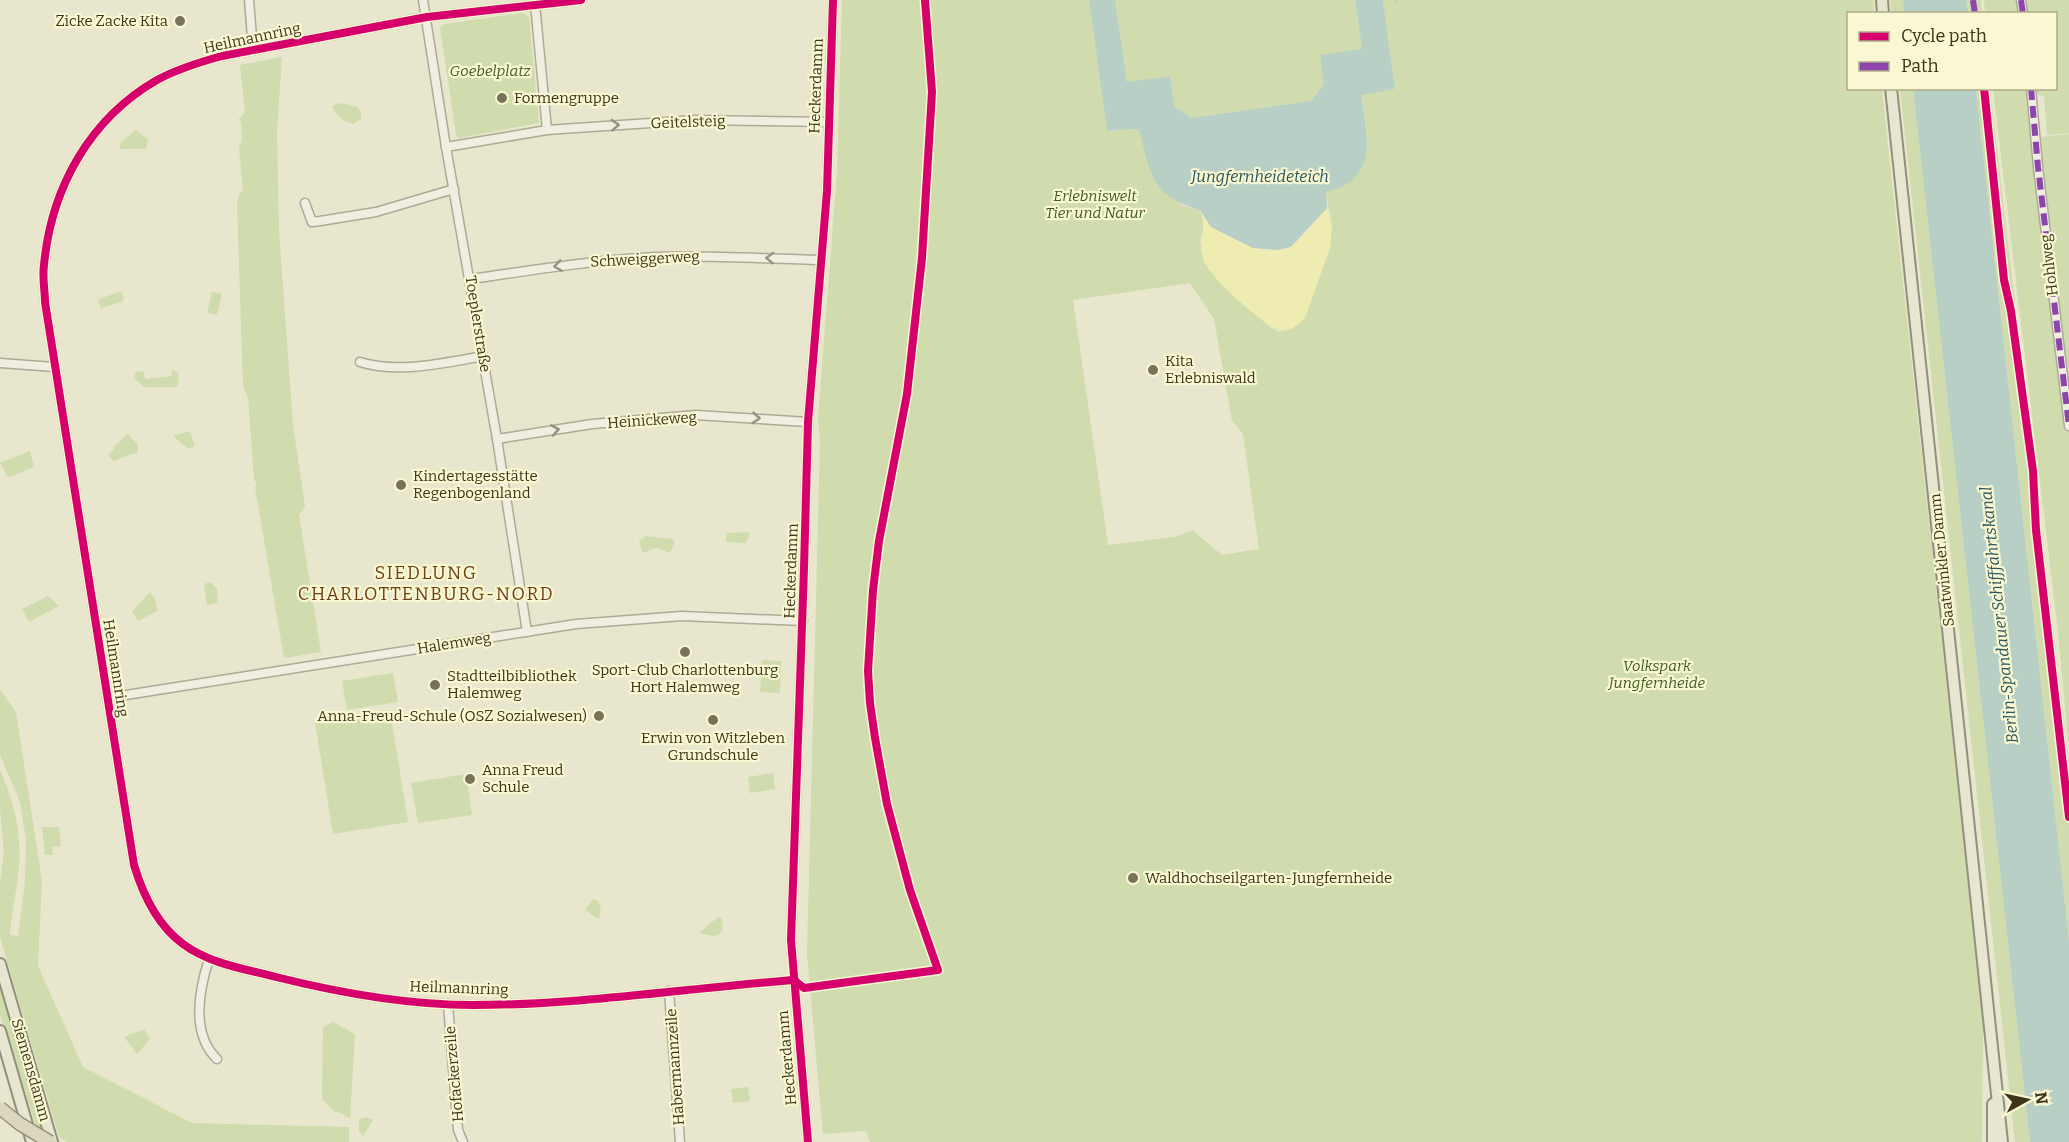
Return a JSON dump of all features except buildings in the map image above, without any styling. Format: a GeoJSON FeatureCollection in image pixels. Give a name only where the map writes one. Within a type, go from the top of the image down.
{"type":"FeatureCollection","features":[{"type":"Feature","properties":{"kind":"highway"},"geometry":{"type":"LineString","coordinates":[[0,1108],[20,1124],[51,1142]]}},
{"type":"Feature","properties":{"kind":"main road","name":"Saatwinkler Damm"},"geometry":{"type":"LineString","coordinates":[[1891,90],[2002,1142]]}},
{"type":"Feature","properties":{"kind":"main road","name":"Siemensdamm"},"geometry":{"type":"LineString","coordinates":[[0,964],[51,1142]]}},
{"type":"Feature","properties":{"kind":"main road","name":"Siemensdamm"},"geometry":{"type":"LineString","coordinates":[[0,1031],[32,1142]]}},
{"type":"Feature","properties":{"kind":"main road","name":"Saatwinkler Damm"},"geometry":{"type":"LineString","coordinates":[[1992,1032],[1993,1142]]}},
{"type":"Feature","properties":{"kind":"street"},"geometry":{"type":"LineString","coordinates":[[249,0],[253,50]]}},
{"type":"Feature","properties":{"kind":"street","name":"Toeplerstraße"},"geometry":{"type":"LineString","coordinates":[[423,0],[471,279],[527,632]]}},
{"type":"Feature","properties":{"kind":"street"},"geometry":{"type":"LineString","coordinates":[[427,17],[580,0]]}},
{"type":"Feature","properties":{"kind":"street","name":"Heckerdamm"},"geometry":{"type":"LineString","coordinates":[[808,1142],[791,940],[807,422],[826,191],[832,0]]}},
{"type":"Feature","properties":{"kind":"street"},"geometry":{"type":"LineString","coordinates":[[447,147],[547,130],[535,4]]}},
{"type":"Feature","properties":{"kind":"street","name":"Heilmannring"},"geometry":{"type":"LineString","coordinates":[[427,17],[253,50],[196,64],[158,80],[116,111],[92,136],[72,166],[60,192],[50,224],[43,267],[45,302],[134,865],[143,893],[168,931],[183,944],[210,959],[311,986],[371,996],[448,1004],[535,1003],[794,980]]}},
{"type":"Feature","properties":{"kind":"street","name":"Hohlweg"},"geometry":{"type":"LineString","coordinates":[[2031,90],[2069,426]]}},
{"type":"Feature","properties":{"kind":"street","name":"Geitelsteig"},"geometry":{"type":"LineString","coordinates":[[547,130],[695,120],[829,122]]}},
{"type":"Feature","properties":{"kind":"street"},"geometry":{"type":"LineString","coordinates":[[305,203],[312,222],[376,212],[454,189]]}},
{"type":"Feature","properties":{"kind":"street","name":"Schweiggerweg"},"geometry":{"type":"LineString","coordinates":[[471,279],[592,261],[656,257],[707,256],[821,260]]}},
{"type":"Feature","properties":{"kind":"street"},"geometry":{"type":"LineString","coordinates":[[360,362],[393,367],[433,364],[483,356]]}},
{"type":"Feature","properties":{"kind":"street"},"geometry":{"type":"LineString","coordinates":[[0,363],[54,367]]}},
{"type":"Feature","properties":{"kind":"street","name":"Heinickeweg"},"geometry":{"type":"LineString","coordinates":[[497,439],[592,424],[690,416],[750,417],[807,422]]}},
{"type":"Feature","properties":{"kind":"street","name":"Halemweg"},"geometry":{"type":"LineString","coordinates":[[107,698],[576,624],[682,616],[802,621]]}},
{"type":"Feature","properties":{"kind":"street"},"geometry":{"type":"LineString","coordinates":[[210,959],[201,996],[201,1026],[208,1050],[218,1059]]}},
{"type":"Feature","properties":{"kind":"street","name":"Habermannzeile"},"geometry":{"type":"LineString","coordinates":[[669,991],[680,1142]]}},
{"type":"Feature","properties":{"kind":"street","name":"Hofackerzeile"},"geometry":{"type":"LineString","coordinates":[[448,1004],[458,1130],[463,1142]]}},
{"type":"Feature","properties":{"kind":"green space","name":"Volkspark Jungfernheide"},"geometry":{"type":"Polygon","coordinates":[[[842,0],[1089,0],[1107,131],[1139,130],[1142,142],[1181,205],[1200,210],[1205,229],[1200,240],[1206,265],[1221,283],[1279,332],[1305,318],[1330,248],[1332,227],[1326,192],[1342,187],[1354,178],[1361,168],[1367,144],[1367,131],[1361,94],[1395,89],[1383,0],[1873,0],[1874,12],[1847,12],[1847,90],[1882,90],[1983,1021],[1982,1142],[870,1142],[866,1131],[823,1134],[807,954],[820,442],[818,419],[837,172],[842,0]],[[1190,283],[1073,300],[1108,545],[1175,537],[1192,530],[1222,555],[1259,549],[1243,434],[1232,421],[1214,319],[1190,283]]]}},
{"type":"Feature","properties":{"kind":"green space"},"geometry":{"type":"Polygon","coordinates":[[[1115,0],[1355,0],[1362,49],[1324,84],[1311,101],[1191,118],[1174,106],[1127,82],[1115,0]]]}},
{"type":"Feature","properties":{"kind":"green space"},"geometry":{"type":"Polygon","coordinates":[[[1890,0],[1903,0],[1904,12],[1892,12],[1890,0]]]}},
{"type":"Feature","properties":{"kind":"green space"},"geometry":{"type":"Polygon","coordinates":[[[1966,0],[1981,0],[1982,12],[1968,12],[1966,0]]]}},
{"type":"Feature","properties":{"kind":"green space"},"geometry":{"type":"Polygon","coordinates":[[[1984,0],[2024,0],[2025,12],[1985,12],[1984,0]]]}},
{"type":"Feature","properties":{"kind":"green space"},"geometry":{"type":"Polygon","coordinates":[[[2026,0],[2069,0],[2069,133],[2047,135],[2044,96],[2036,94],[2035,90],[2057,90],[2057,12],[2027,12],[2026,0]]]}},
{"type":"Feature","properties":{"kind":"green space","name":"Goebelplatz"},"geometry":{"type":"Polygon","coordinates":[[[523,13],[529,17],[539,123],[459,138],[456,134],[440,28],[444,24],[523,13]]]}},
{"type":"Feature","properties":{"kind":"green space"},"geometry":{"type":"Polygon","coordinates":[[[282,57],[277,132],[279,232],[293,425],[305,506],[299,515],[321,652],[284,658],[255,487],[257,483],[254,479],[248,398],[243,385],[237,204],[243,190],[239,148],[242,140],[241,122],[238,120],[245,113],[240,65],[282,57]]]}},
{"type":"Feature","properties":{"kind":"green space"},"geometry":{"type":"Polygon","coordinates":[[[1900,90],[1913,90],[2030,1142],[2015,1142],[1900,90]]]}},
{"type":"Feature","properties":{"kind":"green space"},"geometry":{"type":"Polygon","coordinates":[[[1976,90],[1990,90],[2069,762],[2069,941],[1976,90]]]}},
{"type":"Feature","properties":{"kind":"green space"},"geometry":{"type":"Polygon","coordinates":[[[1993,90],[2034,90],[2039,137],[2069,134],[2069,750],[2058,632],[1993,90]]]}},
{"type":"Feature","properties":{"kind":"green space"},"geometry":{"type":"Polygon","coordinates":[[[341,103],[357,107],[361,112],[361,119],[353,124],[340,118],[332,106],[341,103]]]}},
{"type":"Feature","properties":{"kind":"green space"},"geometry":{"type":"Polygon","coordinates":[[[136,130],[148,139],[146,149],[119,149],[121,142],[136,130]]]}},
{"type":"Feature","properties":{"kind":"green space"},"geometry":{"type":"Polygon","coordinates":[[[120,291],[124,297],[122,302],[101,308],[98,300],[120,291]]]}},
{"type":"Feature","properties":{"kind":"green space"},"geometry":{"type":"Polygon","coordinates":[[[212,292],[222,294],[217,315],[207,313],[212,292]]]}},
{"type":"Feature","properties":{"kind":"green space"},"geometry":{"type":"Polygon","coordinates":[[[171,370],[176,371],[179,376],[176,387],[144,387],[134,378],[136,372],[144,371],[145,379],[172,376],[171,370]]]}},
{"type":"Feature","properties":{"kind":"green space"},"geometry":{"type":"Polygon","coordinates":[[[190,431],[195,446],[188,449],[173,436],[190,431]]]}},
{"type":"Feature","properties":{"kind":"green space"},"geometry":{"type":"Polygon","coordinates":[[[128,434],[138,445],[138,452],[114,461],[108,455],[114,449],[113,447],[128,434]]]}},
{"type":"Feature","properties":{"kind":"green space"},"geometry":{"type":"Polygon","coordinates":[[[30,451],[34,467],[8,478],[0,463],[30,451]]]}},
{"type":"Feature","properties":{"kind":"green space"},"geometry":{"type":"Polygon","coordinates":[[[750,532],[746,543],[726,542],[726,533],[750,532]]]}},
{"type":"Feature","properties":{"kind":"green space"},"geometry":{"type":"Polygon","coordinates":[[[646,536],[673,539],[675,543],[670,553],[656,548],[643,553],[639,541],[646,536]]]}},
{"type":"Feature","properties":{"kind":"green space"},"geometry":{"type":"Polygon","coordinates":[[[210,582],[217,589],[218,603],[207,605],[204,584],[210,582]]]}},
{"type":"Feature","properties":{"kind":"green space"},"geometry":{"type":"Polygon","coordinates":[[[150,592],[155,598],[157,611],[138,621],[132,612],[150,592]]]}},
{"type":"Feature","properties":{"kind":"green space"},"geometry":{"type":"Polygon","coordinates":[[[48,596],[59,606],[29,622],[22,609],[48,596]]]}},
{"type":"Feature","properties":{"kind":"green space"},"geometry":{"type":"Polygon","coordinates":[[[762,660],[781,661],[780,693],[760,692],[762,660]]]}},
{"type":"Feature","properties":{"kind":"green space"},"geometry":{"type":"Polygon","coordinates":[[[393,673],[398,702],[347,710],[342,681],[393,673]]]}},
{"type":"Feature","properties":{"kind":"green space"},"geometry":{"type":"Polygon","coordinates":[[[0,689],[16,712],[42,881],[38,966],[83,1067],[192,1123],[349,1127],[349,1142],[67,1142],[59,1137],[0,937],[0,883],[4,852],[0,809],[0,770],[14,808],[18,834],[19,861],[10,935],[18,936],[25,881],[26,839],[20,802],[0,755],[0,689]]]}},
{"type":"Feature","properties":{"kind":"green space"},"geometry":{"type":"Polygon","coordinates":[[[390,710],[408,822],[333,834],[315,722],[390,710]]]}},
{"type":"Feature","properties":{"kind":"green space"},"geometry":{"type":"Polygon","coordinates":[[[773,773],[775,789],[750,793],[748,777],[773,773]]]}},
{"type":"Feature","properties":{"kind":"green space"},"geometry":{"type":"Polygon","coordinates":[[[466,774],[472,815],[418,823],[411,783],[466,774]]]}},
{"type":"Feature","properties":{"kind":"green space"},"geometry":{"type":"Polygon","coordinates":[[[42,827],[59,827],[61,846],[52,847],[53,855],[45,855],[42,827]]]}},
{"type":"Feature","properties":{"kind":"green space"},"geometry":{"type":"Polygon","coordinates":[[[593,899],[597,900],[600,907],[598,919],[585,910],[593,899]]]}},
{"type":"Feature","properties":{"kind":"green space"},"geometry":{"type":"Polygon","coordinates":[[[718,917],[722,919],[723,929],[719,935],[699,933],[718,917]]]}},
{"type":"Feature","properties":{"kind":"green space"},"geometry":{"type":"Polygon","coordinates":[[[0,985],[45,1142],[41,1142],[0,1014],[0,985]]]}},
{"type":"Feature","properties":{"kind":"green space"},"geometry":{"type":"Polygon","coordinates":[[[333,1022],[355,1034],[350,1118],[333,1110],[322,1099],[323,1027],[333,1022]]]}},
{"type":"Feature","properties":{"kind":"green space"},"geometry":{"type":"Polygon","coordinates":[[[144,1029],[150,1039],[137,1054],[124,1037],[144,1029]]]}},
{"type":"Feature","properties":{"kind":"green space"},"geometry":{"type":"Polygon","coordinates":[[[748,1087],[750,1101],[733,1103],[731,1089],[748,1087]]]}},
{"type":"Feature","properties":{"kind":"green space"},"geometry":{"type":"Polygon","coordinates":[[[367,1117],[373,1120],[363,1136],[359,1131],[359,1119],[367,1117]]]}},
{"type":"Feature","properties":{"kind":"sand"},"geometry":{"type":"Polygon","coordinates":[[[1327,208],[1332,227],[1330,248],[1305,318],[1290,329],[1272,328],[1233,296],[1207,267],[1201,247],[1203,217],[1232,238],[1258,248],[1282,250],[1297,242],[1327,208]]]}},
{"type":"Feature","properties":{"kind":"water","name":"Jungfernheideteich"},"geometry":{"type":"Polygon","coordinates":[[[1089,0],[1115,0],[1127,82],[1170,76],[1174,106],[1191,118],[1311,101],[1324,84],[1320,55],[1362,49],[1355,0],[1383,0],[1395,89],[1361,95],[1367,145],[1362,168],[1355,178],[1344,186],[1326,192],[1327,208],[1291,247],[1278,250],[1253,248],[1211,227],[1200,210],[1171,198],[1162,190],[1151,171],[1139,130],[1107,131],[1089,0]]]}},
{"type":"Feature","properties":{"kind":"water"},"geometry":{"type":"Polygon","coordinates":[[[1903,0],[1966,0],[1968,12],[1904,12],[1903,0]]]}},
{"type":"Feature","properties":{"kind":"water","name":"Berlin-Spandauer Schifffahrtskanal"},"geometry":{"type":"Polygon","coordinates":[[[1913,90],[1976,90],[2069,941],[2069,1142],[2030,1142],[1913,90]]]}},
{"type":"Feature","properties":{"kind":"marked path"},"geometry":{"type":"LineString","coordinates":[[1973,0],[1975,12]]}},
{"type":"Feature","properties":{"kind":"marked path"},"geometry":{"type":"LineString","coordinates":[[2021,0],[2023,12]]}},
{"type":"Feature","properties":{"kind":"marked path"},"geometry":{"type":"LineString","coordinates":[[2031,90],[2038,167],[2069,426]]}},
{"type":"Feature","properties":{"kind":"cycle path"},"geometry":{"type":"LineString","coordinates":[[581,0],[427,17],[222,56],[197,63],[157,80],[133,96],[112,115],[93,136],[65,183],[48,237],[43,270],[45,302],[134,865],[158,919],[193,951],[240,968],[349,993],[424,1003],[513,1004],[594,999],[794,980]]}},
{"type":"Feature","properties":{"kind":"cycle path"},"geometry":{"type":"LineString","coordinates":[[808,1142],[791,940],[808,422],[827,191],[833,0]]}},
{"type":"Feature","properties":{"kind":"cycle path"},"geometry":{"type":"LineString","coordinates":[[794,980],[804,988],[938,970],[910,890],[887,804],[875,738],[868,671],[873,590],[879,541],[907,394],[922,258],[932,92],[925,0]]}},
{"type":"Feature","properties":{"kind":"cycle path"},"geometry":{"type":"LineString","coordinates":[[1984,90],[2004,280],[2011,311],[2033,471],[2036,530],[2069,817]]}},
{"type":"Feature","properties":{"kind":"place","name":"Zicke Zacke Kita"},"geometry":{"type":"Point","coordinates":[180,21]}},
{"type":"Feature","properties":{"kind":"place","name":"Formengruppe"},"geometry":{"type":"Point","coordinates":[502,98]}},
{"type":"Feature","properties":{"kind":"place","name":"Kita Erlebniswald"},"geometry":{"type":"Point","coordinates":[1153,370]}},
{"type":"Feature","properties":{"kind":"place","name":"Kindertagesstätte Regenbogenland"},"geometry":{"type":"Point","coordinates":[401,485]}},
{"type":"Feature","properties":{"kind":"place","name":"Sport-Club Charlottenburg Hort Halemweg"},"geometry":{"type":"Point","coordinates":[685,652]}},
{"type":"Feature","properties":{"kind":"place","name":"Stadtteilbibliothek Halemweg"},"geometry":{"type":"Point","coordinates":[435,685]}},
{"type":"Feature","properties":{"kind":"place","name":"Anna-Freud-Schule (OSZ Sozialwesen)"},"geometry":{"type":"Point","coordinates":[599,716]}},
{"type":"Feature","properties":{"kind":"place","name":"Erwin von Witzleben Grundschule"},"geometry":{"type":"Point","coordinates":[713,720]}},
{"type":"Feature","properties":{"kind":"place","name":"Anna Freud Schule"},"geometry":{"type":"Point","coordinates":[470,779]}},
{"type":"Feature","properties":{"kind":"place","name":"Waldhochseilgarten-Jungfernheide"},"geometry":{"type":"Point","coordinates":[1133,878]}},
{"type":"Feature","properties":{"kind":"district","name":"SIEDLUNG CHARLOTTENBURG-NORD"},"geometry":{"type":"Point","coordinates":[426,583]}},
{"type":"Feature","properties":{"kind":"park label","name":"Erlebniswelt Tier und Natur"},"geometry":{"type":"Point","coordinates":[1095,204]}}]}
